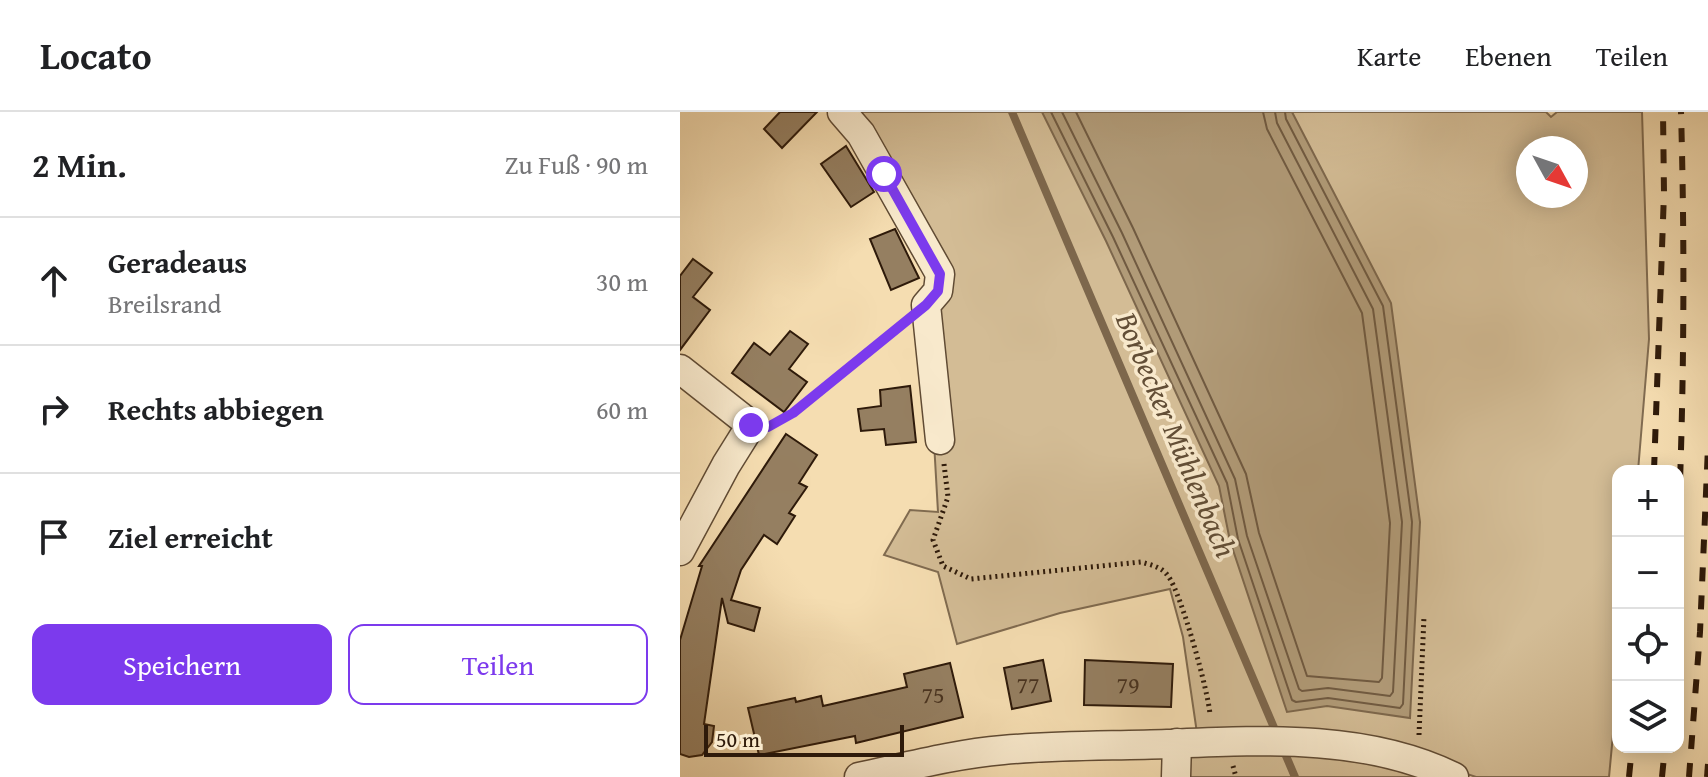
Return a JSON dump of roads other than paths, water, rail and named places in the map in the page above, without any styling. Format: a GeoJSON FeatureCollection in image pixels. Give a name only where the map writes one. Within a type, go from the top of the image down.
{"type":"FeatureCollection","features":[{"type":"Feature","properties":{"kind":"street"},"geometry":{"type":"LineString","coordinates":[[842,112],[861,134],[940,274],[938,291],[926,305],[940,440]]}},
{"type":"Feature","properties":{"kind":"street"},"geometry":{"type":"LineString","coordinates":[[680,369],[751,425],[680,551]]}},
{"type":"Feature","properties":{"kind":"street"},"geometry":{"type":"LineString","coordinates":[[866,776],[1001,750],[1245,741],[1301,742],[1372,750],[1411,759],[1454,777]]}},
{"type":"Feature","properties":{"kind":"street"},"geometry":{"type":"LineString","coordinates":[[1176,777],[1177,743]]}},
{"type":"Feature","properties":{"kind":"water"},"geometry":{"type":"Polygon","coordinates":[[[1042,112],[1292,112],[1391,303],[1420,522],[1410,718],[1327,706],[1287,712],[1230,541],[1219,486],[1106,241],[1042,112]]]}},
{"type":"Feature","properties":{"kind":"waterway","name":"Borbecker Mühlenbach"},"geometry":{"type":"LineString","coordinates":[[1012,112],[1295,777]]}},
{"type":"Feature","properties":{"kind":"railway"},"geometry":{"type":"LineString","coordinates":[[1654,465],[1664,193],[1663,112]]}},
{"type":"Feature","properties":{"kind":"railway"},"geometry":{"type":"LineString","coordinates":[[1681,112],[1681,465]]}},
{"type":"Feature","properties":{"kind":"railway"},"geometry":{"type":"LineString","coordinates":[[1689,777],[1700,632],[1708,447]]}},
{"type":"Feature","properties":{"kind":"railway"},"geometry":{"type":"LineString","coordinates":[[1629,777],[1631,753]]}},
{"type":"Feature","properties":{"kind":"railway"},"geometry":{"type":"LineString","coordinates":[[1662,777],[1664,753]]}},
{"type":"Feature","properties":{"kind":"railway"},"geometry":{"type":"LineString","coordinates":[[1707,777],[1708,764]]}}]}
